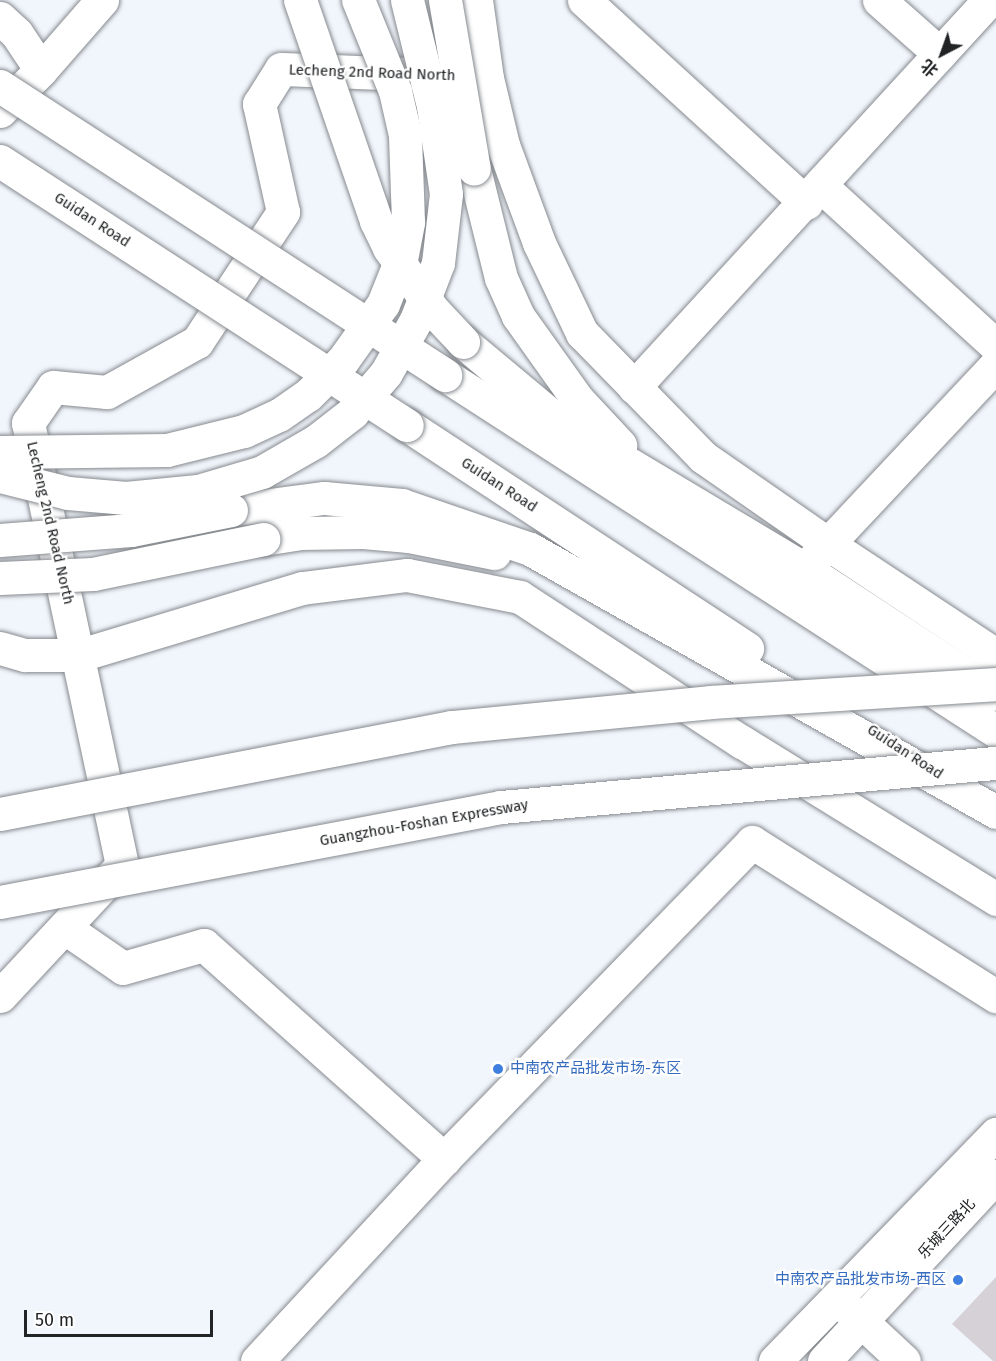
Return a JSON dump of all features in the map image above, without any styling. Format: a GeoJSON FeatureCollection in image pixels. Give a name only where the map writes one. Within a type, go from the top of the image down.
{"type":"FeatureCollection","features":[{"type":"Feature","properties":{"kind":"main road"},"geometry":{"type":"LineString","coordinates":[[0,111],[41,70],[102,0]]}},
{"type":"Feature","properties":{"kind":"main road"},"geometry":{"type":"LineString","coordinates":[[300,0],[376,221],[389,248],[433,310],[463,342],[559,422]]}},
{"type":"Feature","properties":{"kind":"main road"},"geometry":{"type":"LineString","coordinates":[[0,452],[167,450],[244,431],[308,396],[350,352],[383,304],[401,259],[408,222],[405,135],[395,91],[358,0]]}},
{"type":"Feature","properties":{"kind":"main road"},"geometry":{"type":"LineString","coordinates":[[0,476],[68,493],[126,498],[198,491],[262,472],[316,441],[352,413],[372,389],[416,320],[438,263],[443,235],[446,194],[441,153],[407,0]]}},
{"type":"Feature","properties":{"kind":"main road"},"geometry":{"type":"LineString","coordinates":[[445,0],[474,169],[501,278],[518,316],[578,400],[612,438],[667,485]]}},
{"type":"Feature","properties":{"kind":"main road"},"geometry":{"type":"LineString","coordinates":[[477,0],[487,78],[515,178],[539,243],[582,333],[703,457],[828,544],[996,655]]}},
{"type":"Feature","properties":{"kind":"main road"},"geometry":{"type":"LineString","coordinates":[[487,78],[490,0]]}},
{"type":"Feature","properties":{"kind":"main road"},"geometry":{"type":"LineString","coordinates":[[584,0],[996,346]]}},
{"type":"Feature","properties":{"kind":"main road"},"geometry":{"type":"LineString","coordinates":[[879,0],[940,54]]}},
{"type":"Feature","properties":{"kind":"main road"},"geometry":{"type":"LineString","coordinates":[[634,387],[989,0]]}},
{"type":"Feature","properties":{"kind":"main road"},"geometry":{"type":"LineString","coordinates":[[0,18],[17,34],[41,70]]}},
{"type":"Feature","properties":{"kind":"main road","name":"Lecheng 2nd Road North"},"geometry":{"type":"LineString","coordinates":[[0,996],[122,865],[80,654],[28,423],[54,387],[107,392],[197,342],[283,212],[259,104],[281,69],[487,78]]}},
{"type":"Feature","properties":{"kind":"main road"},"geometry":{"type":"LineString","coordinates":[[0,86],[996,731]]}},
{"type":"Feature","properties":{"kind":"main road","name":"Guidan Road"},"geometry":{"type":"LineString","coordinates":[[0,161],[996,812]]}},
{"type":"Feature","properties":{"kind":"main road"},"geometry":{"type":"LineString","coordinates":[[805,569],[996,364]]}},
{"type":"Feature","properties":{"kind":"main road"},"geometry":{"type":"LineString","coordinates":[[445,375],[559,422],[805,569],[996,694]]}},
{"type":"Feature","properties":{"kind":"main road"},"geometry":{"type":"LineString","coordinates":[[0,540],[131,530],[231,510],[324,498],[402,505],[530,549],[996,812]]}},
{"type":"Feature","properties":{"kind":"main road"},"geometry":{"type":"LineString","coordinates":[[0,578],[93,574],[300,533],[363,532],[432,540],[522,559],[996,812]]}},
{"type":"Feature","properties":{"kind":"main road"},"geometry":{"type":"LineString","coordinates":[[0,648],[25,655],[80,654],[158,634],[302,588],[407,575],[520,597],[742,742],[996,899]]}},
{"type":"Feature","properties":{"kind":"main road"},"geometry":{"type":"LineString","coordinates":[[0,814],[452,727],[711,702],[996,684]]}},
{"type":"Feature","properties":{"kind":"main road","name":"Guangzhou-Foshan Expressway"},"geometry":{"type":"LineString","coordinates":[[0,902],[501,807],[996,763]]}},
{"type":"Feature","properties":{"kind":"main road"},"geometry":{"type":"LineString","coordinates":[[257,1361],[444,1159],[752,842],[996,996]]}},
{"type":"Feature","properties":{"kind":"main road"},"geometry":{"type":"LineString","coordinates":[[65,928],[123,968],[204,945],[444,1159]]}},
{"type":"Feature","properties":{"kind":"main road"},"geometry":{"type":"LineString","coordinates":[[775,1361],[996,1134]]}},
{"type":"Feature","properties":{"kind":"main road","name":"乐城三路北"},"geometry":{"type":"LineString","coordinates":[[824,1361],[996,1176]]}},
{"type":"Feature","properties":{"kind":"main road"},"geometry":{"type":"LineString","coordinates":[[836,1299],[904,1361]]}},
{"type":"Feature","properties":{"kind":"building"},"geometry":{"type":"Polygon","coordinates":[[[996,1277],[996,1361],[993,1361],[952,1324],[996,1277]]]}},
{"type":"Feature","properties":{"kind":"place","name":"中南农产品批发市场-东区"},"geometry":{"type":"Point","coordinates":[498,1069]}},
{"type":"Feature","properties":{"kind":"place","name":"中南农产品批发市场-西区"},"geometry":{"type":"Point","coordinates":[958,1280]}}]}
